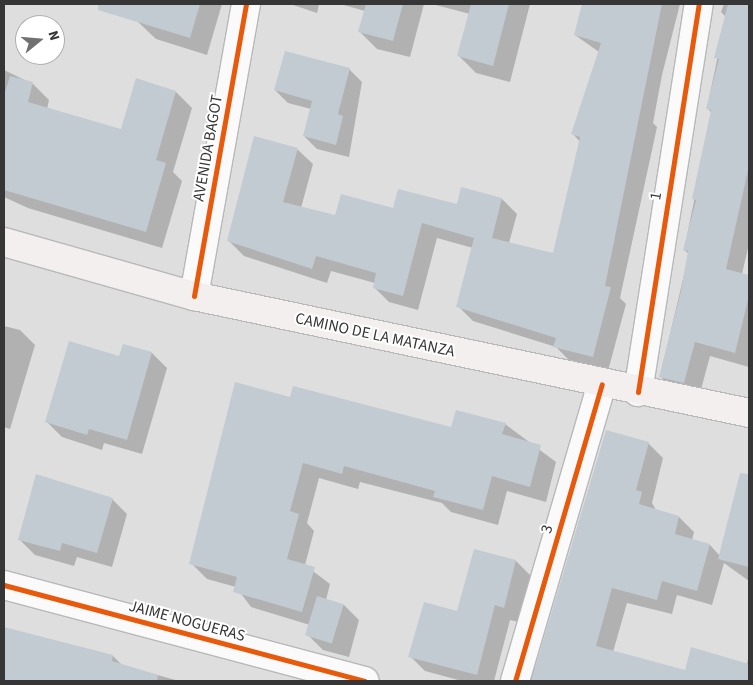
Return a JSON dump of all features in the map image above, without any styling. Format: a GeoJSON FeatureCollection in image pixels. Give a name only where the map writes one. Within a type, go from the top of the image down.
{"type":"FeatureCollection","features":[{"type":"Feature","properties":{"kind":"main road","name":"CAMINO DE LA MATANZA"},"geometry":{"type":"LineString","coordinates":[[4,242],[194,296],[638,392],[749,413]]}},
{"type":"Feature","properties":{"kind":"street","name":"AVENIDA BAGOT"},"geometry":{"type":"LineString","coordinates":[[194,296],[246,4]]}},
{"type":"Feature","properties":{"kind":"street","name":"1"},"geometry":{"type":"LineString","coordinates":[[638,392],[699,4]]}},
{"type":"Feature","properties":{"kind":"street","name":"3"},"geometry":{"type":"LineString","coordinates":[[515,681],[602,384]]}},
{"type":"Feature","properties":{"kind":"street","name":"JAIME NOGUERAS"},"geometry":{"type":"LineString","coordinates":[[4,585],[364,681]]}},
{"type":"Feature","properties":{"kind":"building"},"geometry":{"type":"Polygon","coordinates":[[[98,4],[200,4],[190,38],[98,10],[98,4]]]}},
{"type":"Feature","properties":{"kind":"building"},"geometry":{"type":"Polygon","coordinates":[[[366,4],[403,4],[393,41],[358,32],[366,4]]]}},
{"type":"Feature","properties":{"kind":"building"},"geometry":{"type":"Polygon","coordinates":[[[471,4],[509,4],[493,66],[457,56],[471,4]]]}},
{"type":"Feature","properties":{"kind":"building"},"geometry":{"type":"Polygon","coordinates":[[[582,4],[662,4],[605,286],[611,287],[593,357],[553,347],[556,338],[456,307],[474,238],[422,223],[403,296],[373,288],[376,273],[316,256],[312,269],[227,241],[254,136],[298,148],[283,202],[335,215],[341,194],[393,208],[398,189],[457,204],[461,187],[502,198],[492,238],[553,253],[580,137],[571,134],[601,43],[574,35],[582,4]]]}},
{"type":"Feature","properties":{"kind":"building"},"geometry":{"type":"Polygon","coordinates":[[[728,4],[749,4],[749,166],[726,269],[749,275],[749,296],[735,353],[695,342],[684,383],[659,377],[681,291],[688,251],[683,250],[696,200],[692,199],[711,110],[706,109],[719,59],[714,58],[728,4]]]}},
{"type":"Feature","properties":{"kind":"building"},"geometry":{"type":"Polygon","coordinates":[[[285,51],[350,68],[338,114],[343,116],[336,145],[303,136],[312,101],[274,90],[285,51]]]}},
{"type":"Feature","properties":{"kind":"building"},"geometry":{"type":"Polygon","coordinates":[[[10,76],[33,82],[28,102],[121,129],[136,78],[176,91],[156,160],[166,163],[146,232],[4,190],[4,95],[10,76]]]}},
{"type":"Feature","properties":{"kind":"building"},"geometry":{"type":"Polygon","coordinates":[[[69,341],[119,356],[123,344],[152,352],[127,440],[89,429],[87,435],[45,422],[69,341]]]}},
{"type":"Feature","properties":{"kind":"building"},"geometry":{"type":"Polygon","coordinates":[[[235,382],[290,397],[293,386],[451,427],[456,410],[506,423],[502,434],[541,445],[530,487],[492,476],[483,510],[433,497],[435,491],[344,466],[342,474],[303,463],[290,511],[299,514],[287,559],[315,567],[302,612],[233,592],[237,577],[189,564],[235,382]]]}},
{"type":"Feature","properties":{"kind":"building"},"geometry":{"type":"Polygon","coordinates":[[[606,430],[649,442],[636,490],[642,492],[639,504],[679,516],[675,534],[710,544],[697,591],[662,581],[657,600],[612,588],[596,646],[685,670],[691,647],[749,664],[749,681],[531,681],[606,430]]]}},
{"type":"Feature","properties":{"kind":"building"},"geometry":{"type":"Polygon","coordinates":[[[740,473],[749,474],[749,567],[718,559],[740,473]]]}},
{"type":"Feature","properties":{"kind":"building"},"geometry":{"type":"Polygon","coordinates":[[[36,474],[113,498],[97,553],[62,543],[60,551],[18,540],[36,474]]]}},
{"type":"Feature","properties":{"kind":"building"},"geometry":{"type":"Polygon","coordinates":[[[474,549],[516,560],[504,608],[495,605],[477,675],[408,657],[424,602],[457,611],[474,549]]]}},
{"type":"Feature","properties":{"kind":"building"},"geometry":{"type":"Polygon","coordinates":[[[317,596],[344,604],[332,643],[305,635],[317,596]]]}},
{"type":"Feature","properties":{"kind":"building"},"geometry":{"type":"Polygon","coordinates":[[[4,627],[113,655],[112,661],[158,675],[157,681],[4,681],[4,627]]]}},
{"type":"Feature","properties":{"kind":"cycle path"},"geometry":{"type":"LineString","coordinates":[[194,296],[246,4]]}},
{"type":"Feature","properties":{"kind":"cycle path"},"geometry":{"type":"LineString","coordinates":[[638,392],[699,4]]}},
{"type":"Feature","properties":{"kind":"cycle path"},"geometry":{"type":"LineString","coordinates":[[515,681],[602,384]]}},
{"type":"Feature","properties":{"kind":"cycle path"},"geometry":{"type":"LineString","coordinates":[[4,585],[364,681]]}}]}
